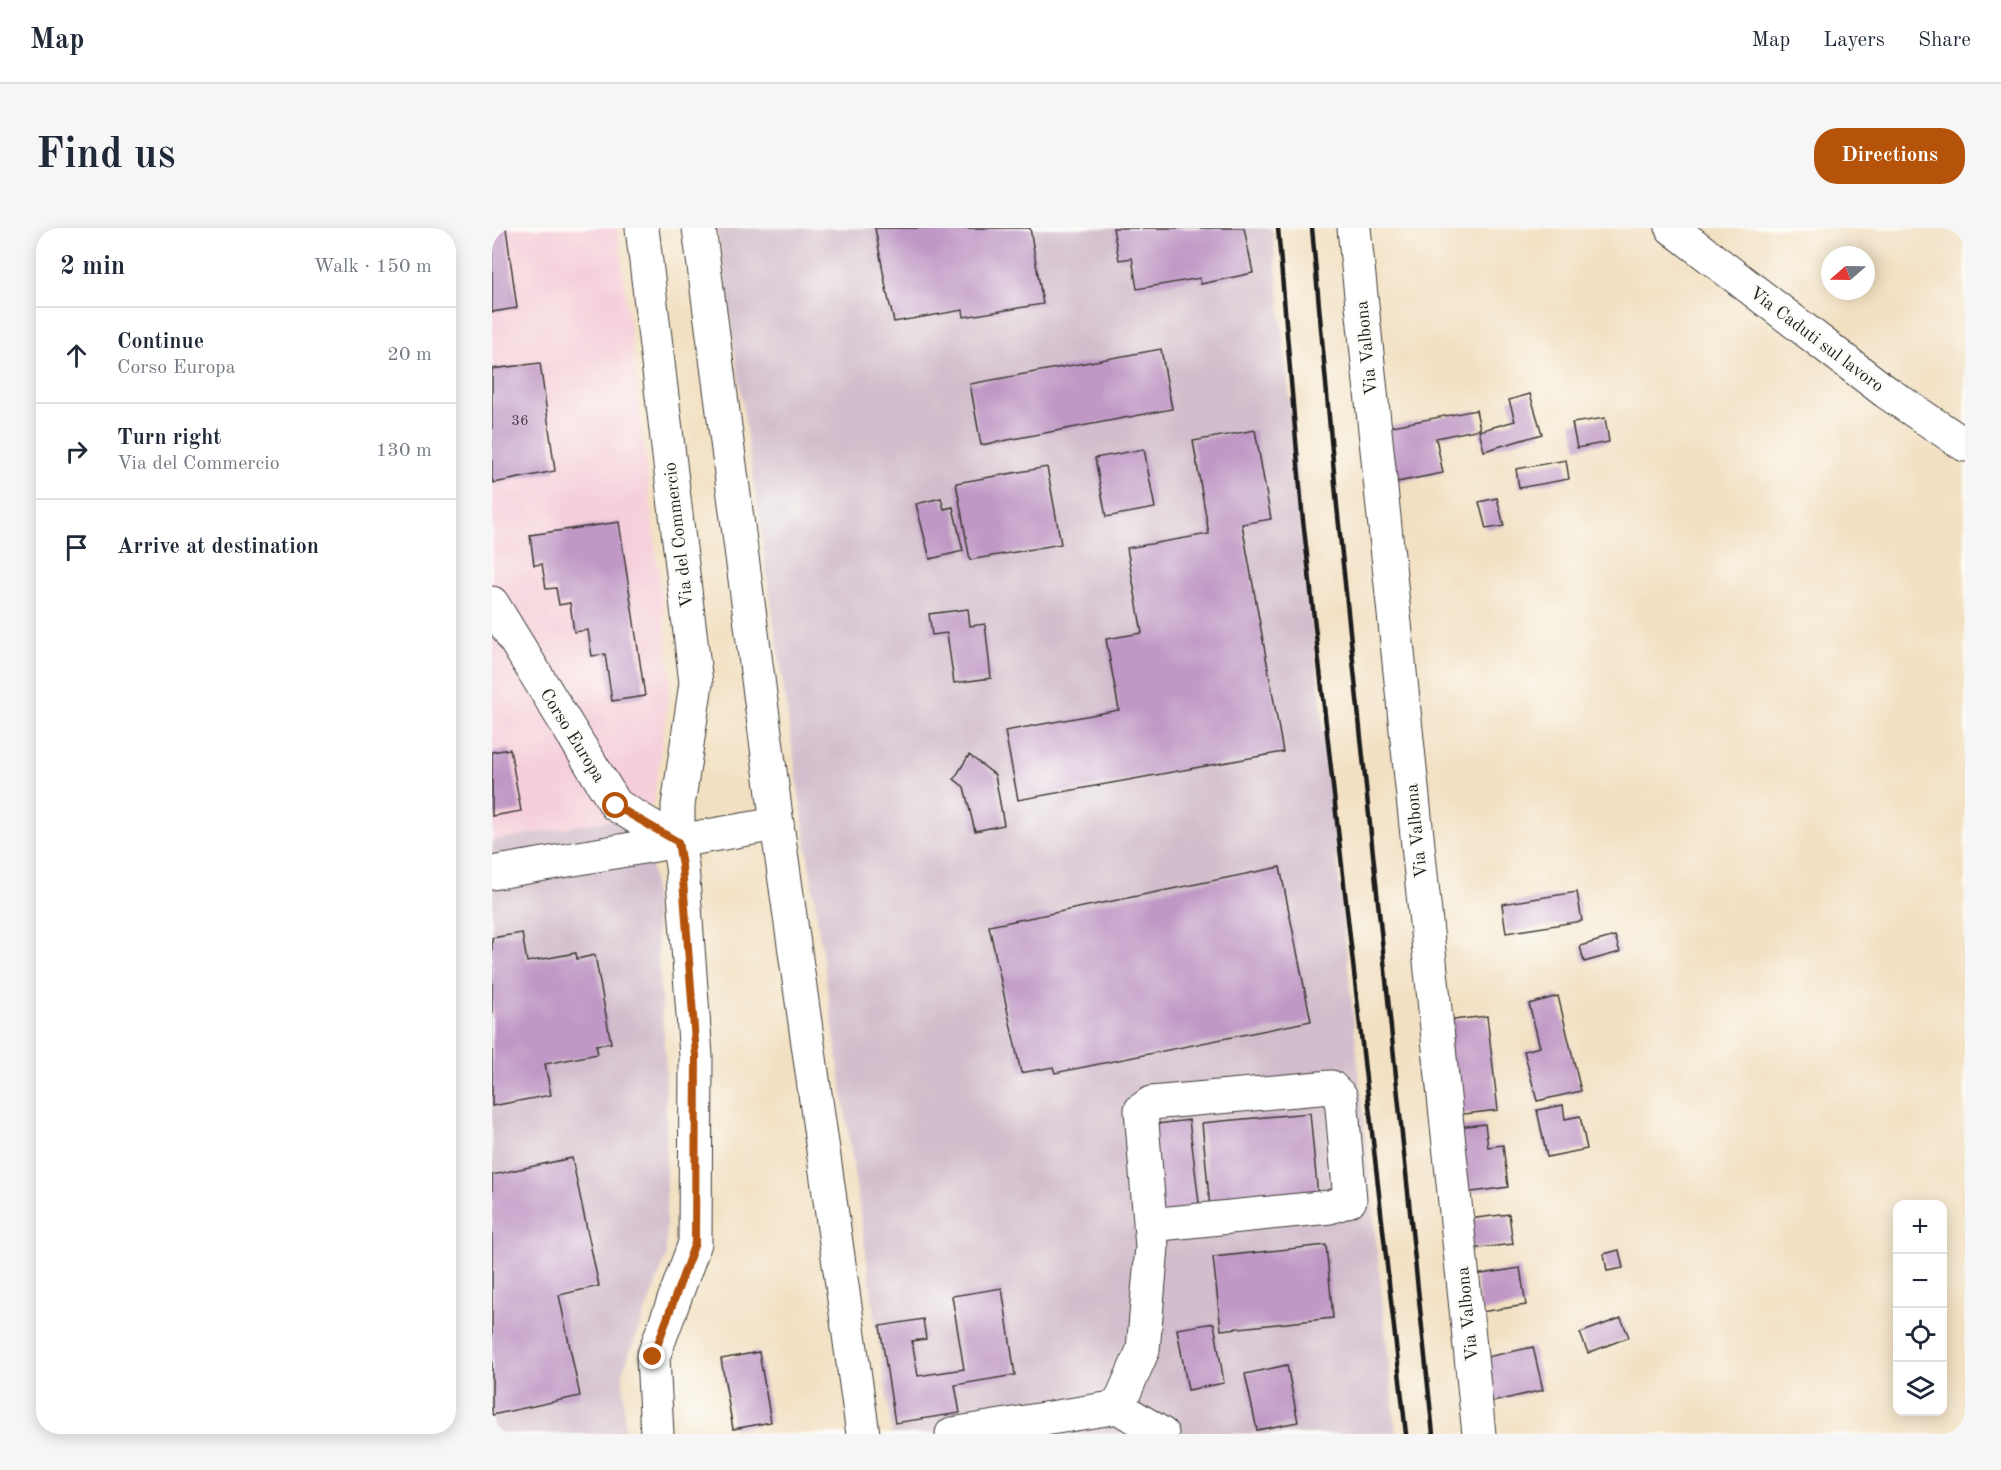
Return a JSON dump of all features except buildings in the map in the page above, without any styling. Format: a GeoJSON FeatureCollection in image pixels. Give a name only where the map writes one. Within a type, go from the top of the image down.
{"type":"FeatureCollection","features":[{"type":"Feature","properties":{"kind":"street","name":"Via del Commercio"},"geometry":{"type":"LineString","coordinates":[[642,228],[696,683],[678,806],[678,842],[682,866],[696,1056],[695,1243],[653,1357],[657,1434]]}},
{"type":"Feature","properties":{"kind":"street"},"geometry":{"type":"LineString","coordinates":[[699,228],[777,824],[863,1434]]}},
{"type":"Feature","properties":{"kind":"street","name":"Via Valbona"},"geometry":{"type":"LineString","coordinates":[[1354,228],[1479,1434]]}},
{"type":"Feature","properties":{"kind":"street","name":"Via Caduti sul lavoro"},"geometry":{"type":"LineString","coordinates":[[1672,228],[1886,392],[1965,445]]}},
{"type":"Feature","properties":{"kind":"street","name":"Corso Europa"},"geometry":{"type":"LineString","coordinates":[[492,603],[616,806],[678,842]]}},
{"type":"Feature","properties":{"kind":"street"},"geometry":{"type":"LineString","coordinates":[[492,873],[777,824]]}},
{"type":"Feature","properties":{"kind":"street"},"geometry":{"type":"LineString","coordinates":[[1119,1407],[1143,1350],[1152,1247],[1150,1225],[1141,1110],[1151,1103],[1331,1087],[1341,1097],[1350,1200],[1330,1207],[1150,1225]]}},
{"type":"Feature","properties":{"kind":"street"},"geometry":{"type":"LineString","coordinates":[[952,1434],[1119,1407],[1162,1434]]}},
{"type":"Feature","properties":{"kind":"shaded area"},"geometry":{"type":"Polygon","coordinates":[[[492,228],[618,228],[671,678],[654,801],[646,814],[492,841],[492,228]]]}},
{"type":"Feature","properties":{"kind":"shaded area"},"geometry":{"type":"Polygon","coordinates":[[[717,228],[1272,228],[1396,1434],[892,1434],[717,228]]]}},
{"type":"Feature","properties":{"kind":"shaded area"},"geometry":{"type":"Polygon","coordinates":[[[646,814],[653,879],[666,1069],[666,1257],[623,1371],[625,1434],[492,1434],[492,841],[646,814]]]}},
{"type":"Feature","properties":{"kind":"railway"},"geometry":{"type":"LineString","coordinates":[[1278,228],[1302,511],[1406,1434]]}},
{"type":"Feature","properties":{"kind":"railway"},"geometry":{"type":"LineString","coordinates":[[1312,228],[1337,506],[1433,1434]]}},
{"type":"Feature","properties":{"kind":"route"},"geometry":{"type":"LineString","coordinates":[[616,806],[678,842],[682,866],[696,1056],[695,1243],[653,1357]]}}]}
